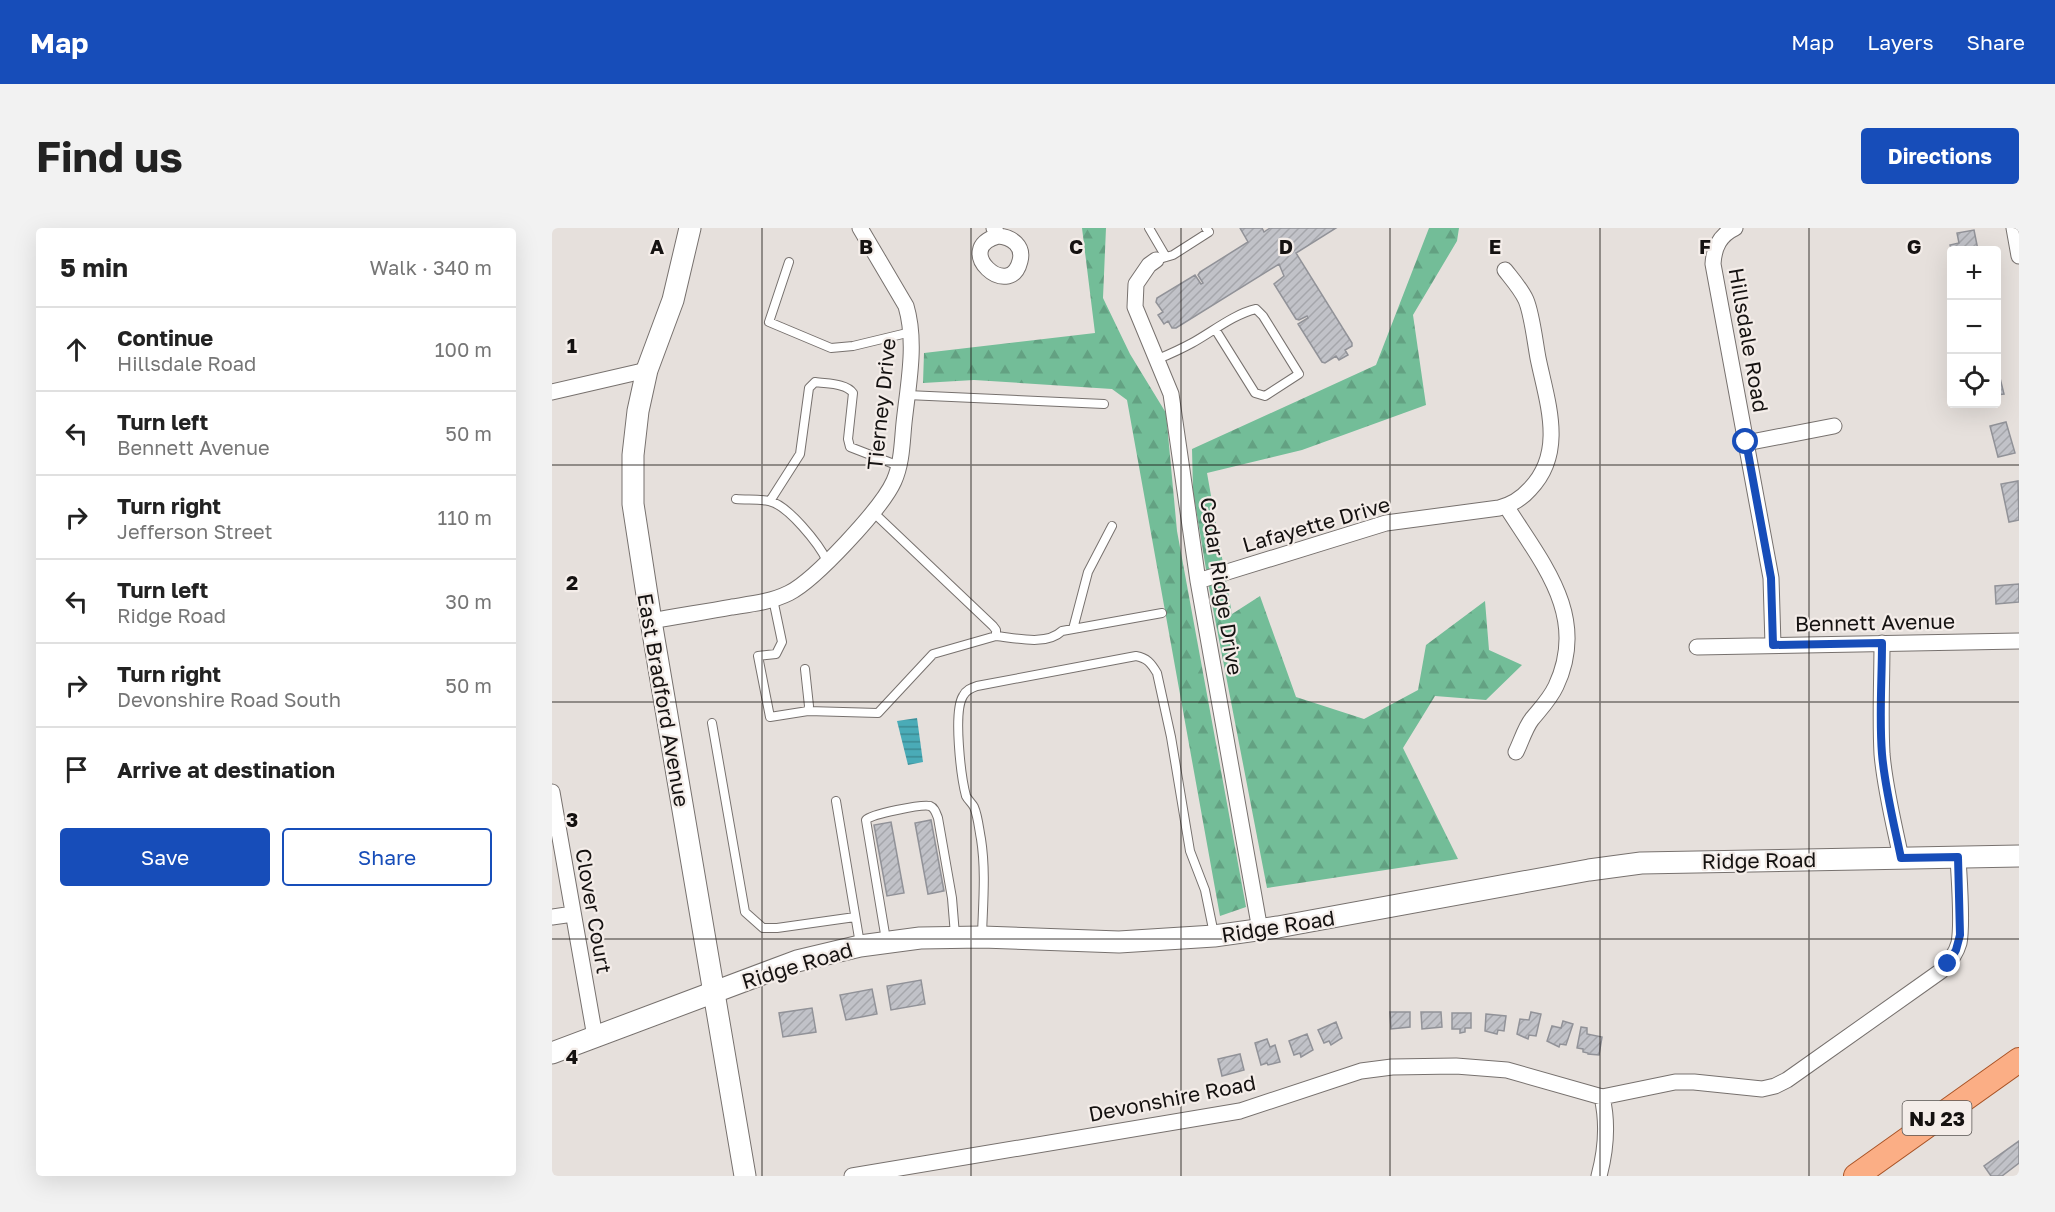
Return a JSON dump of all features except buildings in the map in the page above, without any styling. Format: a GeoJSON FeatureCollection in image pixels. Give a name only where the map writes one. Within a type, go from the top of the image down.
{"type":"FeatureCollection","features":[{"type":"Feature","properties":{"kind":"main road","name":"East Bradford Avenue"},"geometry":{"type":"LineString","coordinates":[[690,228],[674,300],[647,370],[635,431],[632,480],[636,528],[651,621],[745,1176]]}},
{"type":"Feature","properties":{"kind":"main road","name":"Ridge Road"},"geometry":{"type":"LineString","coordinates":[[552,1053],[797,961],[886,942],[955,936],[1098,942],[1214,936],[1260,930],[1589,870],[1668,861],[2019,856]]}},
{"type":"Feature","properties":{"kind":"main road","name":"NJ 23"},"geometry":{"type":"LineString","coordinates":[[1856,1176],[2019,1060]]}},
{"type":"Feature","properties":{"kind":"street","name":"Tierney Drive"},"geometry":{"type":"LineString","coordinates":[[651,621],[772,599],[788,594],[802,585],[827,561],[874,513],[889,492],[899,466],[911,332],[906,306],[860,228]]}},
{"type":"Feature","properties":{"kind":"street","name":"Hillsdale Road"},"geometry":{"type":"LineString","coordinates":[[1735,228],[1720,240],[1713,264],[1771,578],[1773,645]]}},
{"type":"Feature","properties":{"kind":"street"},"geometry":{"type":"LineString","coordinates":[[2014,228],[2019,256]]}},
{"type":"Feature","properties":{"kind":"street","name":"Cedar Ridge Drive"},"geometry":{"type":"LineString","coordinates":[[1161,259],[1149,265],[1136,284],[1136,307],[1171,394],[1198,581],[1260,930]]}},
{"type":"Feature","properties":{"kind":"street","name":"Lafayette Drive"},"geometry":{"type":"LineString","coordinates":[[1198,581],[1386,523],[1489,511],[1506,506],[1527,492],[1541,476],[1550,455],[1552,432],[1526,300],[1505,270]]}},
{"type":"Feature","properties":{"kind":"street"},"geometry":{"type":"LineString","coordinates":[[552,392],[647,370]]}},
{"type":"Feature","properties":{"kind":"street"},"geometry":{"type":"LineString","coordinates":[[1746,442],[1834,426]]}},
{"type":"Feature","properties":{"kind":"street"},"geometry":{"type":"LineString","coordinates":[[1506,506],[1558,590],[1565,610],[1568,638],[1564,664],[1555,689],[1531,720],[1516,752]]}},
{"type":"Feature","properties":{"kind":"street","name":"Bennett Avenue"},"geometry":{"type":"LineString","coordinates":[[1697,647],[2019,641]]}},
{"type":"Feature","properties":{"kind":"street"},"geometry":{"type":"LineString","coordinates":[[1882,643],[1880,704],[1883,756],[1890,807],[1901,858]]}},
{"type":"Feature","properties":{"kind":"street","name":"Clover Court"},"geometry":{"type":"LineString","coordinates":[[552,792],[595,1037]]}},
{"type":"Feature","properties":{"kind":"street"},"geometry":{"type":"LineString","coordinates":[[1599,1176],[1606,1127],[1602,1097],[1675,1082],[1761,1089],[1775,1086],[1787,1080],[1941,971],[1956,950],[1960,935],[1958,857]]}},
{"type":"Feature","properties":{"kind":"street"},"geometry":{"type":"LineString","coordinates":[[552,917],[573,914]]}},
{"type":"Feature","properties":{"kind":"street","name":"Devonshire Road"},"geometry":{"type":"LineString","coordinates":[[852,1176],[1240,1111],[1360,1071],[1392,1067],[1456,1066],[1507,1070],[1602,1097]]}},
{"type":"Feature","properties":{"kind":"lane"},"geometry":{"type":"LineString","coordinates":[[1149,228],[1161,259],[1173,255],[1209,232],[1206,228]]}},
{"type":"Feature","properties":{"kind":"lane"},"geometry":{"type":"LineString","coordinates":[[789,262],[769,322],[831,348],[853,346],[911,332]]}},
{"type":"Feature","properties":{"kind":"lane"},"geometry":{"type":"LineString","coordinates":[[1158,359],[1191,344],[1215,329],[1246,312],[1256,309],[1260,311],[1299,374],[1265,396],[1255,393],[1215,329]]}},
{"type":"Feature","properties":{"kind":"lane"},"geometry":{"type":"LineString","coordinates":[[770,501],[801,454],[809,388],[815,382],[844,386],[853,393],[848,439],[850,447],[899,466]]}},
{"type":"Feature","properties":{"kind":"lane"},"geometry":{"type":"LineString","coordinates":[[907,395],[1104,404]]}},
{"type":"Feature","properties":{"kind":"lane"},"geometry":{"type":"LineString","coordinates":[[736,499],[770,501],[786,509],[822,550],[827,561]]}},
{"type":"Feature","properties":{"kind":"lane"},"geometry":{"type":"LineString","coordinates":[[874,513],[993,626],[997,633],[996,636]]}},
{"type":"Feature","properties":{"kind":"lane"},"geometry":{"type":"LineString","coordinates":[[1073,629],[1088,572],[1112,526]]}},
{"type":"Feature","properties":{"kind":"lane"},"geometry":{"type":"LineString","coordinates":[[772,599],[782,642],[777,654],[758,656],[770,717],[807,711],[875,714],[880,712],[933,654],[996,636],[1051,639],[1062,631],[1161,613]]}},
{"type":"Feature","properties":{"kind":"lane"},"geometry":{"type":"LineString","coordinates":[[982,937],[984,876],[981,839],[974,807],[967,798],[959,758],[958,717],[963,696],[969,689],[977,686],[1136,656],[1152,664],[1156,673],[1171,737],[1190,851],[1205,890],[1214,936]]}},
{"type":"Feature","properties":{"kind":"lane"},"geometry":{"type":"LineString","coordinates":[[804,669],[809,706],[807,711]]}},
{"type":"Feature","properties":{"kind":"lane"},"geometry":{"type":"LineString","coordinates":[[712,723],[745,912],[763,928],[855,918]]}},
{"type":"Feature","properties":{"kind":"lane"},"geometry":{"type":"LineString","coordinates":[[836,801],[860,946]]}},
{"type":"Feature","properties":{"kind":"lane"},"geometry":{"type":"LineString","coordinates":[[886,942],[866,820],[879,813],[927,806],[935,810],[938,818],[952,898],[955,936]]}},
{"type":"Feature","properties":{"kind":"green space"},"geometry":{"type":"Polygon","coordinates":[[[1082,228],[1106,228],[1103,298],[1130,354],[1166,413],[1177,531],[1246,907],[1220,916],[1127,400],[1112,389],[974,380],[923,383],[924,353],[1095,333],[1082,228]]]}},
{"type":"Feature","properties":{"kind":"green space"},"geometry":{"type":"Polygon","coordinates":[[[1429,228],[1459,228],[1457,241],[1413,315],[1426,405],[1302,450],[1207,473],[1232,614],[1260,596],[1296,697],[1364,719],[1418,690],[1426,645],[1485,601],[1489,650],[1522,665],[1486,700],[1435,696],[1403,748],[1458,859],[1267,888],[1210,593],[1193,491],[1192,449],[1376,365],[1429,228]]]}},
{"type":"Feature","properties":{"kind":"water"},"geometry":{"type":"Polygon","coordinates":[[[917,718],[923,762],[908,765],[897,721],[917,718]]]}},
{"type":"Feature","properties":{"kind":"route"},"geometry":{"type":"LineString","coordinates":[[1746,442],[1771,578],[1773,645],[1882,643],[1880,693],[1883,756],[1890,807],[1901,858],[1958,857],[1960,935],[1956,950],[1948,964]]}}]}
